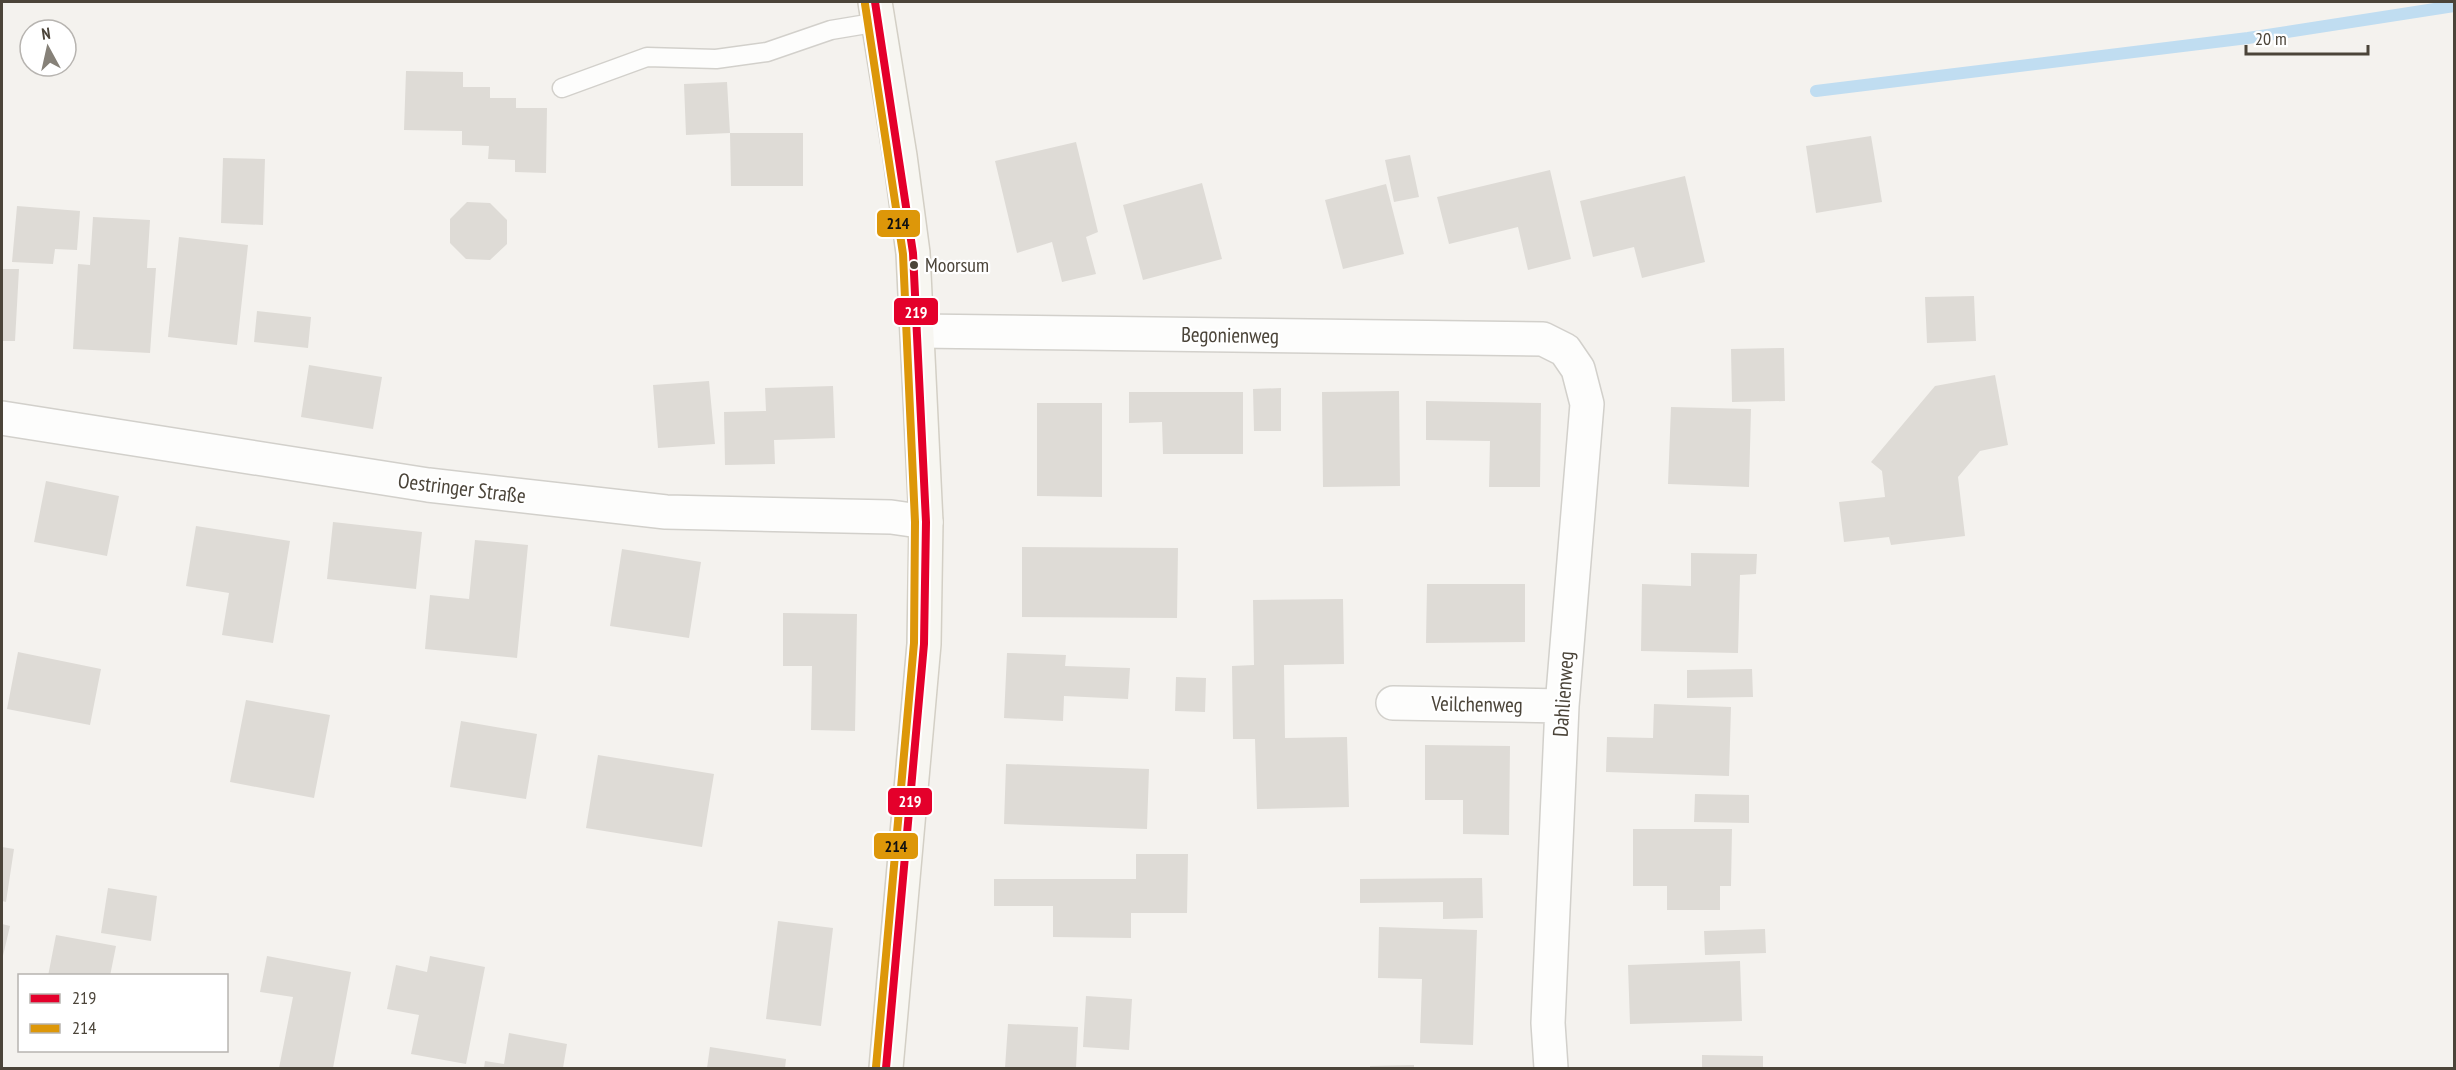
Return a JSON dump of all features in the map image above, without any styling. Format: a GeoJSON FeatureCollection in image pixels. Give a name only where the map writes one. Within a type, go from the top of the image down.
{"type":"FeatureCollection","features":[{"type":"Feature","properties":{"kind":"main road"},"geometry":{"type":"LineString","coordinates":[[877,12],[914,253],[926,522],[924,644],[886,1068]]}},
{"type":"Feature","properties":{"kind":"street","name":"Begonienweg"},"geometry":{"type":"LineString","coordinates":[[918,331],[1543,339]]}},
{"type":"Feature","properties":{"kind":"street","name":"Dahlienweg"},"geometry":{"type":"LineString","coordinates":[[1543,339],[1565,350],[1578,369],[1587,404],[1562,706],[1548,1023],[1551,1068]]}},
{"type":"Feature","properties":{"kind":"street","name":"Oestringer Straße"},"geometry":{"type":"LineString","coordinates":[[2,418],[428,485],[654,510],[891,518],[926,522]]}},
{"type":"Feature","properties":{"kind":"street","name":"Veilchenweg"},"geometry":{"type":"LineString","coordinates":[[1393,703],[1562,706]]}},
{"type":"Feature","properties":{"kind":"lane"},"geometry":{"type":"LineString","coordinates":[[562,88],[647,57],[716,59],[767,51],[877,12]]}},
{"type":"Feature","properties":{"kind":"building"},"geometry":{"type":"Polygon","coordinates":[[[406,71],[463,72],[463,87],[490,87],[490,98],[516,98],[516,108],[547,108],[546,173],[515,172],[515,160],[488,159],[489,146],[462,145],[462,131],[404,130],[406,71]]]}},
{"type":"Feature","properties":{"kind":"building"},"geometry":{"type":"Polygon","coordinates":[[[727,82],[730,133],[686,135],[684,84],[727,82]]]}},
{"type":"Feature","properties":{"kind":"building"},"geometry":{"type":"Polygon","coordinates":[[[730,133],[803,133],[803,186],[731,186],[730,133]]]}},
{"type":"Feature","properties":{"kind":"building"},"geometry":{"type":"Polygon","coordinates":[[[1871,136],[1882,202],[1816,213],[1806,146],[1871,136]]]}},
{"type":"Feature","properties":{"kind":"building"},"geometry":{"type":"Polygon","coordinates":[[[1076,142],[1098,232],[1086,237],[1096,274],[1062,282],[1052,242],[1017,253],[995,161],[1076,142]]]}},
{"type":"Feature","properties":{"kind":"building"},"geometry":{"type":"Polygon","coordinates":[[[1410,155],[1419,197],[1394,202],[1385,160],[1410,155]]]}},
{"type":"Feature","properties":{"kind":"building"},"geometry":{"type":"Polygon","coordinates":[[[223,158],[265,159],[263,225],[221,223],[223,158]]]}},
{"type":"Feature","properties":{"kind":"building"},"geometry":{"type":"Polygon","coordinates":[[[1550,170],[1571,259],[1528,270],[1518,227],[1449,244],[1437,197],[1550,170]]]}},
{"type":"Feature","properties":{"kind":"building"},"geometry":{"type":"Polygon","coordinates":[[[1685,176],[1705,262],[1642,278],[1634,247],[1593,257],[1580,201],[1685,176]]]}},
{"type":"Feature","properties":{"kind":"building"},"geometry":{"type":"Polygon","coordinates":[[[1202,183],[1222,259],[1143,280],[1123,205],[1202,183]]]}},
{"type":"Feature","properties":{"kind":"building"},"geometry":{"type":"Polygon","coordinates":[[[1386,184],[1404,254],[1343,269],[1325,200],[1386,184]]]}},
{"type":"Feature","properties":{"kind":"building"},"geometry":{"type":"Polygon","coordinates":[[[467,202],[490,203],[507,220],[507,244],[490,260],[466,259],[450,243],[450,219],[467,202]]]}},
{"type":"Feature","properties":{"kind":"building"},"geometry":{"type":"Polygon","coordinates":[[[17,206],[80,211],[77,250],[55,249],[53,264],[12,262],[17,206]]]}},
{"type":"Feature","properties":{"kind":"building"},"geometry":{"type":"Polygon","coordinates":[[[93,217],[150,220],[147,268],[156,268],[150,353],[73,349],[78,264],[90,265],[93,217]]]}},
{"type":"Feature","properties":{"kind":"building"},"geometry":{"type":"Polygon","coordinates":[[[179,237],[248,245],[237,345],[168,337],[179,237]]]}},
{"type":"Feature","properties":{"kind":"building"},"geometry":{"type":"Polygon","coordinates":[[[2,269],[19,269],[15,341],[2,341],[2,269]]]}},
{"type":"Feature","properties":{"kind":"building"},"geometry":{"type":"Polygon","coordinates":[[[1974,296],[1976,341],[1927,343],[1925,297],[1974,296]]]}},
{"type":"Feature","properties":{"kind":"building"},"geometry":{"type":"Polygon","coordinates":[[[257,311],[311,317],[308,348],[254,342],[257,311]]]}},
{"type":"Feature","properties":{"kind":"building"},"geometry":{"type":"Polygon","coordinates":[[[1784,348],[1785,401],[1732,402],[1731,349],[1784,348]]]}},
{"type":"Feature","properties":{"kind":"building"},"geometry":{"type":"Polygon","coordinates":[[[309,365],[382,377],[373,429],[301,417],[309,365]]]}},
{"type":"Feature","properties":{"kind":"building"},"geometry":{"type":"Polygon","coordinates":[[[1995,375],[2008,445],[1980,451],[1958,477],[1965,536],[1891,545],[1889,537],[1844,542],[1839,502],[1885,497],[1882,471],[1871,462],[1935,386],[1995,375]]]}},
{"type":"Feature","properties":{"kind":"building"},"geometry":{"type":"Polygon","coordinates":[[[709,381],[715,444],[658,448],[653,385],[709,381]]]}},
{"type":"Feature","properties":{"kind":"building"},"geometry":{"type":"Polygon","coordinates":[[[833,386],[835,438],[774,440],[775,464],[725,465],[724,412],[766,411],[765,388],[833,386]]]}},
{"type":"Feature","properties":{"kind":"building"},"geometry":{"type":"Polygon","coordinates":[[[1281,388],[1281,431],[1254,431],[1253,389],[1281,388]]]}},
{"type":"Feature","properties":{"kind":"building"},"geometry":{"type":"Polygon","coordinates":[[[1399,391],[1400,486],[1323,487],[1322,392],[1399,391]]]}},
{"type":"Feature","properties":{"kind":"building"},"geometry":{"type":"Polygon","coordinates":[[[1129,392],[1243,392],[1243,454],[1163,454],[1162,422],[1129,423],[1129,392]]]}},
{"type":"Feature","properties":{"kind":"building"},"geometry":{"type":"Polygon","coordinates":[[[1426,401],[1541,403],[1540,487],[1489,487],[1490,441],[1426,440],[1426,401]]]}},
{"type":"Feature","properties":{"kind":"building"},"geometry":{"type":"Polygon","coordinates":[[[1037,403],[1102,403],[1102,497],[1037,496],[1037,403]]]}},
{"type":"Feature","properties":{"kind":"building"},"geometry":{"type":"Polygon","coordinates":[[[1671,407],[1751,409],[1749,487],[1668,484],[1671,407]]]}},
{"type":"Feature","properties":{"kind":"building"},"geometry":{"type":"Polygon","coordinates":[[[46,481],[119,496],[107,556],[34,542],[46,481]]]}},
{"type":"Feature","properties":{"kind":"building"},"geometry":{"type":"Polygon","coordinates":[[[333,522],[422,532],[416,589],[327,579],[333,522]]]}},
{"type":"Feature","properties":{"kind":"building"},"geometry":{"type":"Polygon","coordinates":[[[196,526],[290,541],[273,643],[222,635],[229,593],[186,586],[196,526]]]}},
{"type":"Feature","properties":{"kind":"building"},"geometry":{"type":"Polygon","coordinates":[[[475,540],[528,545],[517,658],[425,649],[430,595],[469,599],[475,540]]]}},
{"type":"Feature","properties":{"kind":"building"},"geometry":{"type":"Polygon","coordinates":[[[1022,547],[1178,548],[1177,618],[1022,617],[1022,547]]]}},
{"type":"Feature","properties":{"kind":"building"},"geometry":{"type":"Polygon","coordinates":[[[622,549],[701,562],[689,638],[610,626],[622,549]]]}},
{"type":"Feature","properties":{"kind":"building"},"geometry":{"type":"Polygon","coordinates":[[[1691,553],[1757,554],[1756,574],[1740,575],[1738,653],[1641,651],[1642,584],[1691,586],[1691,553]]]}},
{"type":"Feature","properties":{"kind":"building"},"geometry":{"type":"Polygon","coordinates":[[[1427,584],[1525,584],[1525,642],[1426,643],[1427,584]]]}},
{"type":"Feature","properties":{"kind":"building"},"geometry":{"type":"Polygon","coordinates":[[[1343,599],[1344,664],[1284,665],[1285,738],[1347,737],[1349,807],[1257,809],[1255,739],[1233,739],[1232,666],[1254,665],[1253,600],[1343,599]]]}},
{"type":"Feature","properties":{"kind":"building"},"geometry":{"type":"Polygon","coordinates":[[[783,613],[857,614],[855,731],[811,730],[812,666],[783,666],[783,613]]]}},
{"type":"Feature","properties":{"kind":"building"},"geometry":{"type":"Polygon","coordinates":[[[18,652],[101,669],[90,725],[7,709],[18,652]]]}},
{"type":"Feature","properties":{"kind":"building"},"geometry":{"type":"Polygon","coordinates":[[[1007,653],[1066,655],[1065,666],[1130,668],[1128,699],[1064,696],[1063,721],[1004,718],[1007,653]]]}},
{"type":"Feature","properties":{"kind":"building"},"geometry":{"type":"Polygon","coordinates":[[[1752,669],[1753,697],[1687,698],[1687,670],[1752,669]]]}},
{"type":"Feature","properties":{"kind":"building"},"geometry":{"type":"Polygon","coordinates":[[[1176,677],[1206,678],[1205,712],[1175,711],[1176,677]]]}},
{"type":"Feature","properties":{"kind":"building"},"geometry":{"type":"Polygon","coordinates":[[[246,700],[330,715],[314,798],[230,782],[246,700]]]}},
{"type":"Feature","properties":{"kind":"building"},"geometry":{"type":"Polygon","coordinates":[[[1654,704],[1731,707],[1729,776],[1606,772],[1607,737],[1653,738],[1654,704]]]}},
{"type":"Feature","properties":{"kind":"building"},"geometry":{"type":"Polygon","coordinates":[[[461,721],[537,734],[526,799],[450,787],[461,721]]]}},
{"type":"Feature","properties":{"kind":"building"},"geometry":{"type":"Polygon","coordinates":[[[1425,745],[1510,746],[1509,835],[1463,834],[1463,800],[1425,800],[1425,745]]]}},
{"type":"Feature","properties":{"kind":"building"},"geometry":{"type":"Polygon","coordinates":[[[598,755],[714,774],[702,847],[586,828],[598,755]]]}},
{"type":"Feature","properties":{"kind":"building"},"geometry":{"type":"Polygon","coordinates":[[[1006,764],[1149,769],[1147,829],[1004,824],[1006,764]]]}},
{"type":"Feature","properties":{"kind":"building"},"geometry":{"type":"Polygon","coordinates":[[[1695,794],[1749,795],[1749,823],[1694,822],[1695,794]]]}},
{"type":"Feature","properties":{"kind":"building"},"geometry":{"type":"Polygon","coordinates":[[[1633,829],[1732,829],[1731,886],[1720,886],[1720,910],[1667,910],[1667,886],[1633,886],[1633,829]]]}},
{"type":"Feature","properties":{"kind":"building"},"geometry":{"type":"Polygon","coordinates":[[[2,847],[14,849],[6,902],[2,901],[2,847]]]}},
{"type":"Feature","properties":{"kind":"building"},"geometry":{"type":"Polygon","coordinates":[[[1136,854],[1188,854],[1187,913],[1131,913],[1131,938],[1053,937],[1053,906],[994,906],[994,879],[1136,879],[1136,854]]]}},
{"type":"Feature","properties":{"kind":"building"},"geometry":{"type":"Polygon","coordinates":[[[1482,878],[1483,918],[1443,919],[1443,902],[1360,903],[1360,879],[1482,878]]]}},
{"type":"Feature","properties":{"kind":"building"},"geometry":{"type":"Polygon","coordinates":[[[108,888],[157,896],[151,941],[101,933],[108,888]]]}},
{"type":"Feature","properties":{"kind":"building"},"geometry":{"type":"Polygon","coordinates":[[[778,921],[833,928],[821,1026],[766,1019],[778,921]]]}},
{"type":"Feature","properties":{"kind":"building"},"geometry":{"type":"Polygon","coordinates":[[[2,924],[10,926],[2,960],[2,924]]]}},
{"type":"Feature","properties":{"kind":"building"},"geometry":{"type":"Polygon","coordinates":[[[1379,927],[1477,930],[1473,1045],[1420,1043],[1422,979],[1378,978],[1379,927]]]}},
{"type":"Feature","properties":{"kind":"building"},"geometry":{"type":"Polygon","coordinates":[[[1765,929],[1766,953],[1705,955],[1704,931],[1765,929]]]}},
{"type":"Feature","properties":{"kind":"building"},"geometry":{"type":"Polygon","coordinates":[[[56,935],[116,946],[110,974],[48,974],[56,935]]]}},
{"type":"Feature","properties":{"kind":"building"},"geometry":{"type":"Polygon","coordinates":[[[267,956],[351,972],[333,1068],[279,1068],[293,997],[260,992],[267,956]]]}},
{"type":"Feature","properties":{"kind":"building"},"geometry":{"type":"Polygon","coordinates":[[[430,956],[485,967],[466,1064],[411,1054],[419,1015],[387,1009],[396,965],[427,972],[430,956]]]}},
{"type":"Feature","properties":{"kind":"building"},"geometry":{"type":"Polygon","coordinates":[[[1740,961],[1742,1021],[1630,1024],[1628,965],[1740,961]]]}},
{"type":"Feature","properties":{"kind":"building"},"geometry":{"type":"Polygon","coordinates":[[[1086,996],[1132,999],[1129,1050],[1083,1047],[1086,996]]]}},
{"type":"Feature","properties":{"kind":"building"},"geometry":{"type":"Polygon","coordinates":[[[1008,1024],[1078,1027],[1076,1068],[1005,1068],[1008,1024]]]}},
{"type":"Feature","properties":{"kind":"building"},"geometry":{"type":"Polygon","coordinates":[[[509,1033],[567,1044],[563,1068],[484,1068],[485,1061],[504,1064],[509,1033]]]}},
{"type":"Feature","properties":{"kind":"building"},"geometry":{"type":"Polygon","coordinates":[[[710,1047],[786,1059],[785,1068],[707,1068],[710,1047]]]}},
{"type":"Feature","properties":{"kind":"building"},"geometry":{"type":"Polygon","coordinates":[[[1702,1055],[1763,1056],[1763,1068],[1702,1068],[1702,1055]]]}},
{"type":"Feature","properties":{"kind":"building"},"geometry":{"type":"Polygon","coordinates":[[[1414,1065],[1414,1068],[1370,1068],[1370,1066],[1414,1065]]]}},
{"type":"Feature","properties":{"kind":"waterway"},"geometry":{"type":"LineString","coordinates":[[1816,91],[2248,38],[2454,6]]}},
{"type":"Feature","properties":{"kind":"transit line","name":"219"},"geometry":{"type":"LineString","coordinates":[[875,2],[913,253],[926,522],[924,644],[886,1068]]}},
{"type":"Feature","properties":{"kind":"transit line","name":"214"},"geometry":{"type":"LineString","coordinates":[[865,4],[903,254],[915,522],[914,643],[876,1067]]}},
{"type":"Feature","properties":{"kind":"place","name":"Moorsum"},"geometry":{"type":"Point","coordinates":[914,265]}}]}
